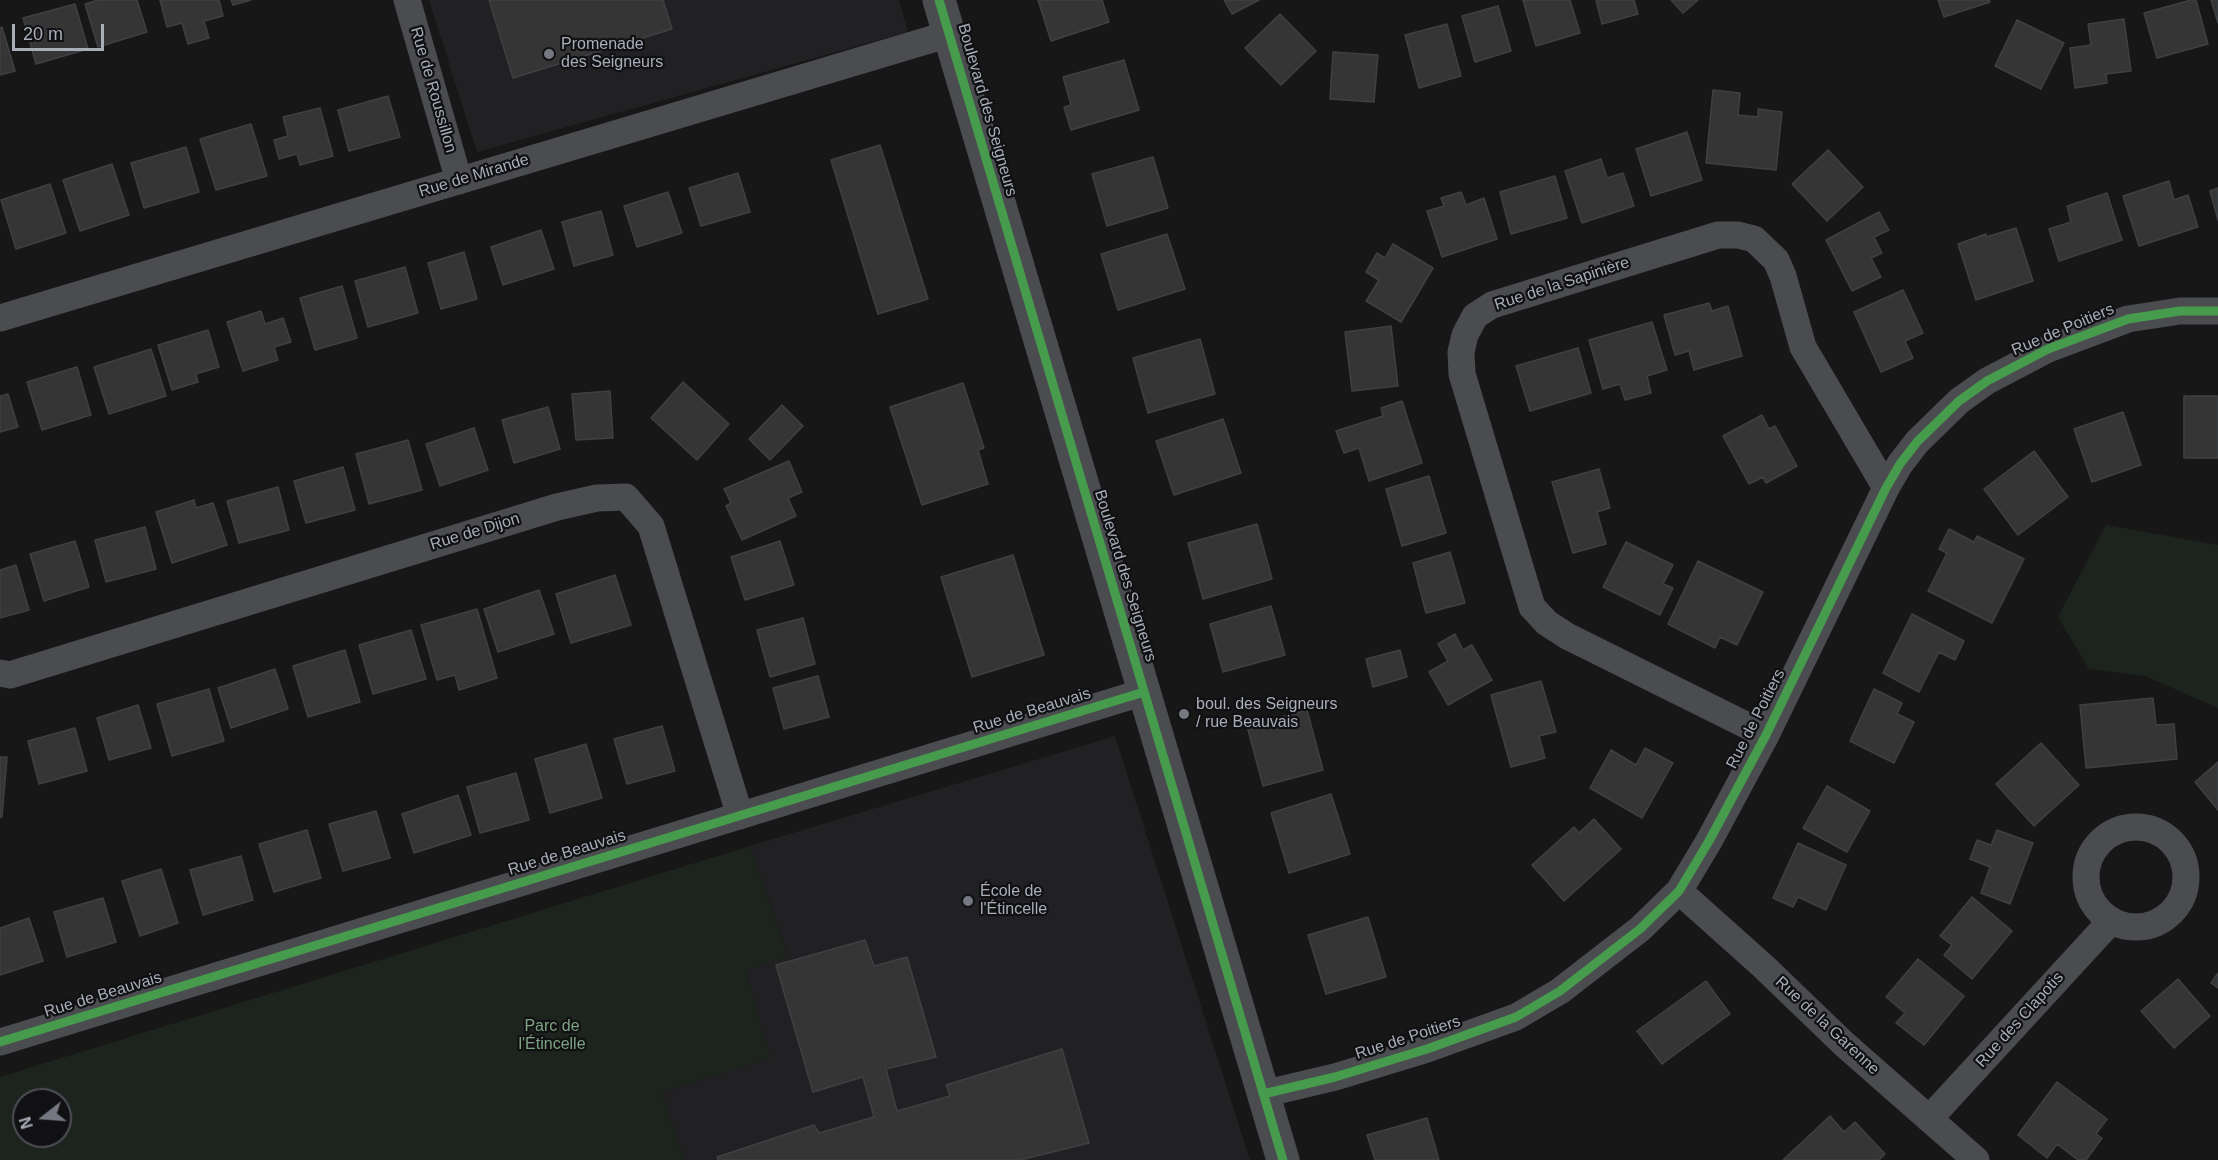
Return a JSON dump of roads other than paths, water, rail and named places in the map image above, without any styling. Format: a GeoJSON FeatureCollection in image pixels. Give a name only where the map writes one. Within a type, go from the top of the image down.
{"type":"FeatureCollection","features":[{"type":"Feature","properties":{"kind":"street","name":"Rue de Roussillon"},"geometry":{"type":"LineString","coordinates":[[407,0],[459,181]]}},
{"type":"Feature","properties":{"kind":"street","name":"Boulevard des Seigneurs"},"geometry":{"type":"LineString","coordinates":[[939,0],[1283,1160]]}},
{"type":"Feature","properties":{"kind":"street","name":"Rue de Mirande"},"geometry":{"type":"LineString","coordinates":[[0,318],[949,34]]}},
{"type":"Feature","properties":{"kind":"street","name":"Rue de la Sapinière"},"geometry":{"type":"LineString","coordinates":[[1766,735],[1567,636],[1547,623],[1532,607],[1461,374],[1461,352],[1465,335],[1475,316],[1492,305],[1718,235],[1737,235],[1754,239],[1776,260],[1783,276],[1803,347],[1886,488]]}},
{"type":"Feature","properties":{"kind":"street","name":"Rue de Poitiers"},"geometry":{"type":"LineString","coordinates":[[1263,1094],[1347,1073],[1427,1049],[1516,1017],[1560,991],[1640,929],[1678,891],[1709,841],[1766,735],[1886,488],[1900,464],[1935,423],[1968,394],[1987,381],[2048,349],[2128,319],[2180,311],[2218,311]]}},
{"type":"Feature","properties":{"kind":"street","name":"Rue de Dijon"},"geometry":{"type":"LineString","coordinates":[[0,673],[10,675],[557,507],[597,498],[626,497],[651,526],[740,816]]}},
{"type":"Feature","properties":{"kind":"street","name":"Rue de Beauvais"},"geometry":{"type":"LineString","coordinates":[[0,1042],[1144,692]]}},
{"type":"Feature","properties":{"kind":"street","name":"Rue de la Garenne"},"geometry":{"type":"LineString","coordinates":[[1678,891],[1764,966],[1844,1044],[1976,1160]]}},
{"type":"Feature","properties":{"kind":"street","name":"Rue des Clapotis"},"geometry":{"type":"LineString","coordinates":[[1929,1119],[2111,921]]}},
{"type":"Feature","properties":{"kind":"place","name":"Promenade des Seigneurs"},"geometry":{"type":"Point","coordinates":[549,54]}},
{"type":"Feature","properties":{"kind":"place","name":"boul. des Seigneurs / rue Beauvais"},"geometry":{"type":"Point","coordinates":[1184,714]}},
{"type":"Feature","properties":{"kind":"place","name":"École de l'Étincelle"},"geometry":{"type":"Point","coordinates":[968,901]}},
{"type":"Feature","properties":{"kind":"park label","name":"Parc de l'Étincelle"},"geometry":{"type":"Point","coordinates":[552,1036]}}]}
